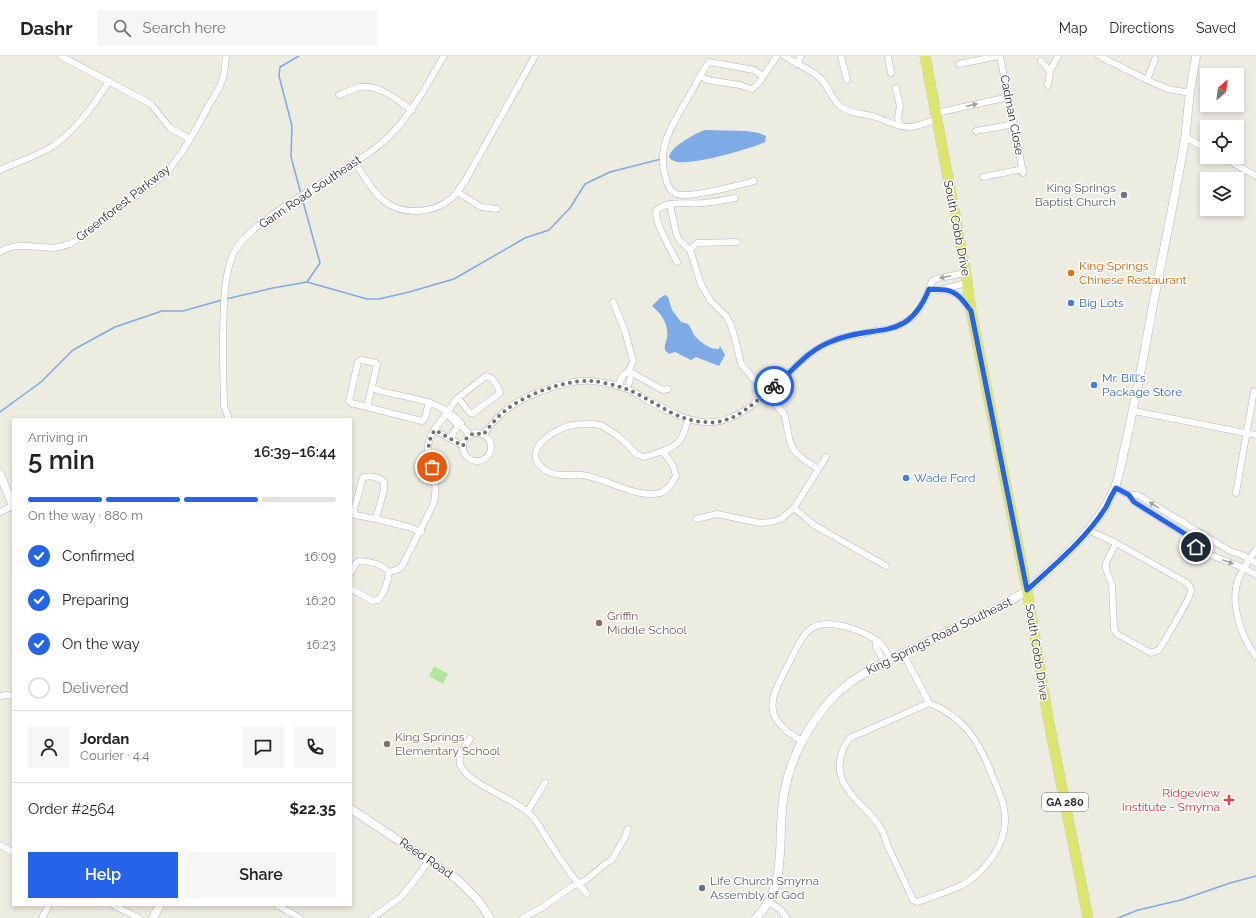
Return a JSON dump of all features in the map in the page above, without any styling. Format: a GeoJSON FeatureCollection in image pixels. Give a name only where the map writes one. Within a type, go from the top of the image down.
{"type":"FeatureCollection","features":[{"type":"Feature","properties":{"kind":"main road","name":"South Cobb Drive"},"geometry":{"type":"LineString","coordinates":[[925,56],[971,311],[1027,590],[1048,718],[1076,851],[1088,918]]}},
{"type":"Feature","properties":{"kind":"street"},"geometry":{"type":"LineString","coordinates":[[61,56],[151,104],[170,128],[190,139]]}},
{"type":"Feature","properties":{"kind":"street","name":"Greenforest Parkway"},"geometry":{"type":"LineString","coordinates":[[0,252],[17,246],[58,247],[75,241],[164,174],[175,162],[190,139],[223,79],[226,56]]}},
{"type":"Feature","properties":{"kind":"street","name":"Gann Road Southeast"},"geometry":{"type":"LineString","coordinates":[[229,418],[224,406],[224,293],[234,253],[252,231],[266,219],[300,196],[355,163],[372,151],[391,134],[412,110],[444,56]]}},
{"type":"Feature","properties":{"kind":"street"},"geometry":{"type":"LineString","coordinates":[[355,163],[378,195],[390,204],[402,209],[414,211],[428,210],[445,202],[457,192],[465,181],[535,56]]}},
{"type":"Feature","properties":{"kind":"street"},"geometry":{"type":"LineString","coordinates":[[701,76],[707,80],[740,85],[750,89],[754,87],[777,56]]}},
{"type":"Feature","properties":{"kind":"street"},"geometry":{"type":"LineString","coordinates":[[784,56],[818,76],[833,98],[845,109],[855,114],[880,118],[899,125],[911,127],[936,116],[1009,96]]}},
{"type":"Feature","properties":{"kind":"street"},"geometry":{"type":"LineString","coordinates":[[797,64],[801,56]]}},
{"type":"Feature","properties":{"kind":"street"},"geometry":{"type":"LineString","coordinates":[[841,56],[847,80]]}},
{"type":"Feature","properties":{"kind":"street"},"geometry":{"type":"LineString","coordinates":[[888,56],[891,73]]}},
{"type":"Feature","properties":{"kind":"street"},"geometry":{"type":"LineString","coordinates":[[959,64],[1000,56]]}},
{"type":"Feature","properties":{"kind":"street","name":"Cadman Close"},"geometry":{"type":"LineString","coordinates":[[983,176],[1023,171],[1000,56]]}},
{"type":"Feature","properties":{"kind":"street"},"geometry":{"type":"LineString","coordinates":[[1048,85],[1050,70],[1058,56]]}},
{"type":"Feature","properties":{"kind":"street"},"geometry":{"type":"LineString","coordinates":[[1100,56],[1122,69],[1168,89],[1190,93]]}},
{"type":"Feature","properties":{"kind":"street","name":"King Springs Road Southeast"},"geometry":{"type":"LineString","coordinates":[[756,918],[770,902],[775,890],[779,870],[784,790],[792,762],[802,741],[820,714],[836,694],[855,679],[887,661],[1010,602],[1027,590],[1065,555],[1088,530],[1106,506],[1116,488],[1134,411],[1148,328],[1185,137],[1196,56]]}},
{"type":"Feature","properties":{"kind":"street"},"geometry":{"type":"LineString","coordinates":[[1147,80],[1155,59]]}},
{"type":"Feature","properties":{"kind":"street"},"geometry":{"type":"LineString","coordinates":[[1041,61],[1050,70]]}},
{"type":"Feature","properties":{"kind":"street"},"geometry":{"type":"LineString","coordinates":[[754,181],[692,194],[675,194],[669,186],[664,173],[662,159],[666,137],[709,62],[754,70],[762,76]]}},
{"type":"Feature","properties":{"kind":"street"},"geometry":{"type":"LineString","coordinates":[[0,170],[40,153],[54,145],[66,135],[96,101],[110,81]]}},
{"type":"Feature","properties":{"kind":"street"},"geometry":{"type":"LineString","coordinates":[[339,95],[359,88],[375,88],[389,94],[412,110]]}},
{"type":"Feature","properties":{"kind":"street"},"geometry":{"type":"LineString","coordinates":[[896,88],[900,106],[898,116],[899,125]]}},
{"type":"Feature","properties":{"kind":"street"},"geometry":{"type":"LineString","coordinates":[[976,131],[1014,124]]}},
{"type":"Feature","properties":{"kind":"street"},"geometry":{"type":"LineString","coordinates":[[1185,137],[1200,145]]}},
{"type":"Feature","properties":{"kind":"street"},"geometry":{"type":"LineString","coordinates":[[1235,164],[1256,176]]}},
{"type":"Feature","properties":{"kind":"street"},"geometry":{"type":"LineString","coordinates":[[457,192],[481,207],[497,209]]}},
{"type":"Feature","properties":{"kind":"street"},"geometry":{"type":"LineString","coordinates":[[677,262],[666,242],[656,215],[659,208],[670,204],[703,203],[735,198]]}},
{"type":"Feature","properties":{"kind":"street"},"geometry":{"type":"LineString","coordinates":[[670,204],[676,233],[680,241],[690,250],[701,284],[710,300],[726,316],[730,323],[741,364],[784,414],[790,442],[794,451],[818,469]]}},
{"type":"Feature","properties":{"kind":"street"},"geometry":{"type":"LineString","coordinates":[[690,250],[697,243],[737,242]]}},
{"type":"Feature","properties":{"kind":"street"},"geometry":{"type":"LineString","coordinates":[[483,435],[505,410],[515,403],[560,385],[581,381],[591,381],[618,386],[627,389],[671,413],[694,422],[716,423],[734,417],[745,411],[798,364],[823,345],[845,337],[888,329],[905,322],[914,316],[923,302],[932,281],[939,278],[966,278]]}},
{"type":"Feature","properties":{"kind":"street"},"geometry":{"type":"LineString","coordinates":[[937,290],[966,278]]}},
{"type":"Feature","properties":{"kind":"street"},"geometry":{"type":"LineString","coordinates":[[929,289],[946,290],[957,294],[971,311]]}},
{"type":"Feature","properties":{"kind":"street"},"geometry":{"type":"LineString","coordinates":[[613,302],[625,331],[633,361],[629,371],[623,375],[618,386]]}},
{"type":"Feature","properties":{"kind":"street"},"geometry":{"type":"LineString","coordinates":[[367,407],[378,365],[366,360],[359,360],[349,401],[351,403],[422,421],[425,418],[429,402]]}},
{"type":"Feature","properties":{"kind":"street"},"geometry":{"type":"LineString","coordinates":[[627,389],[631,377],[629,371]]}},
{"type":"Feature","properties":{"kind":"street"},"geometry":{"type":"LineString","coordinates":[[629,371],[663,390],[668,389]]}},
{"type":"Feature","properties":{"kind":"street"},"geometry":{"type":"LineString","coordinates":[[389,572],[399,569],[402,566],[434,505],[436,496],[435,480],[428,449],[429,441],[435,430],[458,398],[486,376],[492,378],[500,392],[499,395],[473,413],[469,412],[458,398]]}},
{"type":"Feature","properties":{"kind":"street"},"geometry":{"type":"LineString","coordinates":[[372,388],[429,402],[448,411],[450,417],[458,425],[461,425],[470,435]]}},
{"type":"Feature","properties":{"kind":"street"},"geometry":{"type":"LineString","coordinates":[[1236,493],[1254,391]]}},
{"type":"Feature","properties":{"kind":"street"},"geometry":{"type":"LineString","coordinates":[[1134,411],[1256,435]]}},
{"type":"Feature","properties":{"kind":"street"},"geometry":{"type":"LineString","coordinates":[[663,451],[673,466],[676,476],[670,486],[661,493],[649,494],[634,491],[583,475],[551,473],[540,466],[536,459],[538,447],[541,442],[557,431],[573,425],[591,424],[601,425],[628,444],[636,454],[645,456],[673,447],[683,436],[688,419]]}},
{"type":"Feature","properties":{"kind":"street"},"geometry":{"type":"LineString","coordinates":[[452,439],[456,428],[461,425]]}},
{"type":"Feature","properties":{"kind":"street"},"geometry":{"type":"LineString","coordinates":[[435,430],[463,446]]}},
{"type":"Feature","properties":{"kind":"street"},"geometry":{"type":"LineString","coordinates":[[478,433],[483,435],[488,438],[490,442],[491,448],[489,454],[479,461],[468,457],[464,452],[463,446],[465,439],[470,435],[478,433]]}},
{"type":"Feature","properties":{"kind":"street"},"geometry":{"type":"LineString","coordinates":[[696,519],[717,514],[765,523],[781,519],[794,508],[826,457]]}},
{"type":"Feature","properties":{"kind":"street"},"geometry":{"type":"LineString","coordinates":[[0,474],[12,504]]}},
{"type":"Feature","properties":{"kind":"street"},"geometry":{"type":"LineString","coordinates":[[376,519],[384,490],[384,482],[381,479],[374,477],[363,477],[353,514],[409,527],[421,532]]}},
{"type":"Feature","properties":{"kind":"street"},"geometry":{"type":"LineString","coordinates":[[1116,488],[1129,495],[1134,502],[1190,537],[1196,547],[1202,552],[1244,568],[1256,575]]}},
{"type":"Feature","properties":{"kind":"street"},"geometry":{"type":"LineString","coordinates":[[1129,495],[1138,495],[1230,551],[1256,563]]}},
{"type":"Feature","properties":{"kind":"street"},"geometry":{"type":"LineString","coordinates":[[0,512],[12,506]]}},
{"type":"Feature","properties":{"kind":"street"},"geometry":{"type":"LineString","coordinates":[[794,508],[814,525],[886,566]]}},
{"type":"Feature","properties":{"kind":"street"},"geometry":{"type":"LineString","coordinates":[[1167,522],[1171,515]]}},
{"type":"Feature","properties":{"kind":"street"},"geometry":{"type":"LineString","coordinates":[[1088,530],[1116,543],[1187,583],[1190,587],[1191,592],[1182,610],[1159,650],[1155,652],[1151,653],[1116,634],[1114,630],[1112,585],[1106,570],[1106,564],[1116,543]]}},
{"type":"Feature","properties":{"kind":"street"},"geometry":{"type":"LineString","coordinates":[[1256,550],[1249,559],[1238,580],[1235,602],[1246,641],[1256,656]]}},
{"type":"Feature","properties":{"kind":"street"},"geometry":{"type":"LineString","coordinates":[[352,570],[356,563],[359,561],[364,561],[386,568],[389,572]]}},
{"type":"Feature","properties":{"kind":"street"},"geometry":{"type":"LineString","coordinates":[[352,590],[373,601],[378,600],[387,582],[389,572]]}},
{"type":"Feature","properties":{"kind":"street"},"geometry":{"type":"LineString","coordinates":[[802,741],[785,730],[778,723],[773,713],[772,702],[776,687],[804,635],[810,629],[823,624],[832,624],[863,632],[881,644],[887,661]]}},
{"type":"Feature","properties":{"kind":"street"},"geometry":{"type":"LineString","coordinates":[[903,654],[929,702],[953,715],[971,732],[978,743],[1002,801],[1005,818],[1005,826],[999,847],[978,874],[963,884],[916,902],[902,878],[881,828],[845,786],[840,770],[840,764],[842,752],[850,738],[929,702]]}},
{"type":"Feature","properties":{"kind":"street"},"geometry":{"type":"LineString","coordinates":[[0,696],[12,696]]}},
{"type":"Feature","properties":{"kind":"street"},"geometry":{"type":"LineString","coordinates":[[470,739],[460,756],[460,765],[464,771],[527,812],[538,824],[578,884],[588,894]]}},
{"type":"Feature","properties":{"kind":"street"},"geometry":{"type":"LineString","coordinates":[[527,812],[545,782]]}},
{"type":"Feature","properties":{"kind":"street","name":"Reed Road"},"geometry":{"type":"LineString","coordinates":[[352,810],[453,876],[478,900],[490,918]]}},
{"type":"Feature","properties":{"kind":"street"},"geometry":{"type":"LineString","coordinates":[[523,918],[586,880],[612,860],[625,838],[628,828]]}},
{"type":"Feature","properties":{"kind":"street"},"geometry":{"type":"LineString","coordinates":[[0,845],[12,851]]}},
{"type":"Feature","properties":{"kind":"street"},"geometry":{"type":"LineString","coordinates":[[372,918],[401,897],[429,860]]}},
{"type":"Feature","properties":{"kind":"street"},"geometry":{"type":"LineString","coordinates":[[770,902],[781,910],[787,918]]}},
{"type":"Feature","properties":{"kind":"street"},"geometry":{"type":"LineString","coordinates":[[42,918],[48,906]]}},
{"type":"Feature","properties":{"kind":"street"},"geometry":{"type":"LineString","coordinates":[[115,906],[139,918]]}},
{"type":"Feature","properties":{"kind":"street"},"geometry":{"type":"LineString","coordinates":[[153,918],[159,906]]}},
{"type":"Feature","properties":{"kind":"street"},"geometry":{"type":"LineString","coordinates":[[279,906],[300,918]]}},
{"type":"Feature","properties":{"kind":"green space"},"geometry":{"type":"Polygon","coordinates":[[[434,666],[448,674],[443,684],[429,676],[434,666]]]}},
{"type":"Feature","properties":{"kind":"water"},"geometry":{"type":"Polygon","coordinates":[[[705,130],[747,131],[766,136],[765,142],[757,145],[733,153],[692,162],[673,161],[669,157],[674,148],[678,145],[705,130]]]}},
{"type":"Feature","properties":{"kind":"water"},"geometry":{"type":"Polygon","coordinates":[[[665,295],[668,297],[672,310],[681,322],[688,324],[694,335],[699,340],[712,348],[719,349],[720,346],[725,355],[719,366],[696,357],[691,360],[675,352],[669,354],[665,350],[667,338],[666,324],[662,316],[652,306],[665,295]]]}},
{"type":"Feature","properties":{"kind":"waterway"},"geometry":{"type":"LineString","coordinates":[[299,56],[280,67],[279,76],[292,126],[291,157],[301,194]]}},
{"type":"Feature","properties":{"kind":"waterway"},"geometry":{"type":"LineString","coordinates":[[226,299],[307,282],[367,299],[379,299],[454,279],[525,238],[549,230],[570,208],[585,184],[610,172],[661,159]]}},
{"type":"Feature","properties":{"kind":"waterway"},"geometry":{"type":"LineString","coordinates":[[302,198],[320,263],[307,282]]}},
{"type":"Feature","properties":{"kind":"waterway"},"geometry":{"type":"LineString","coordinates":[[0,412],[41,382],[73,350],[115,327],[162,311],[183,311],[222,300]]}},
{"type":"Feature","properties":{"kind":"waterway"},"geometry":{"type":"LineString","coordinates":[[1118,918],[1138,910],[1181,900],[1230,883],[1256,876]]}},
{"type":"Feature","properties":{"kind":"way so far"},"geometry":{"type":"LineString","coordinates":[[432,467],[429,458],[428,445],[435,430],[463,446],[465,439],[468,436],[473,433],[483,435],[505,410],[515,403],[560,385],[581,381],[615,385],[627,389],[671,413],[694,422],[716,423],[734,417],[745,411],[774,386]]}},
{"type":"Feature","properties":{"kind":"place","name":"King Springs Baptist Church"},"geometry":{"type":"Point","coordinates":[1124,195]}},
{"type":"Feature","properties":{"kind":"place","name":"King Springs Chinese Restaurant"},"geometry":{"type":"Point","coordinates":[1071,273]}},
{"type":"Feature","properties":{"kind":"place","name":"Big Lots"},"geometry":{"type":"Point","coordinates":[1071,303]}},
{"type":"Feature","properties":{"kind":"place","name":"Mr. Bill's Package Store"},"geometry":{"type":"Point","coordinates":[1094,385]}},
{"type":"Feature","properties":{"kind":"place","name":"Wade Ford"},"geometry":{"type":"Point","coordinates":[906,478]}},
{"type":"Feature","properties":{"kind":"place","name":"Griffin Middle School"},"geometry":{"type":"Point","coordinates":[599,623]}},
{"type":"Feature","properties":{"kind":"place","name":"King Springs Elementary School"},"geometry":{"type":"Point","coordinates":[387,744]}},
{"type":"Feature","properties":{"kind":"place","name":"Ridgeview Institute - Smyrna"},"geometry":{"type":"Point","coordinates":[1229,800]}},
{"type":"Feature","properties":{"kind":"place","name":"Life Church Smyrna Assembly of God"},"geometry":{"type":"Point","coordinates":[702,888]}},
{"type":"Feature","properties":{"kind":"route"},"geometry":{"type":"LineString","coordinates":[[774,386],[810,353],[831,341],[888,329],[905,322],[914,316],[929,289],[946,290],[952,292],[957,294],[971,311],[1027,590],[1082,537],[1097,519],[1116,488],[1129,495],[1134,502],[1190,537],[1196,547]]}}]}
